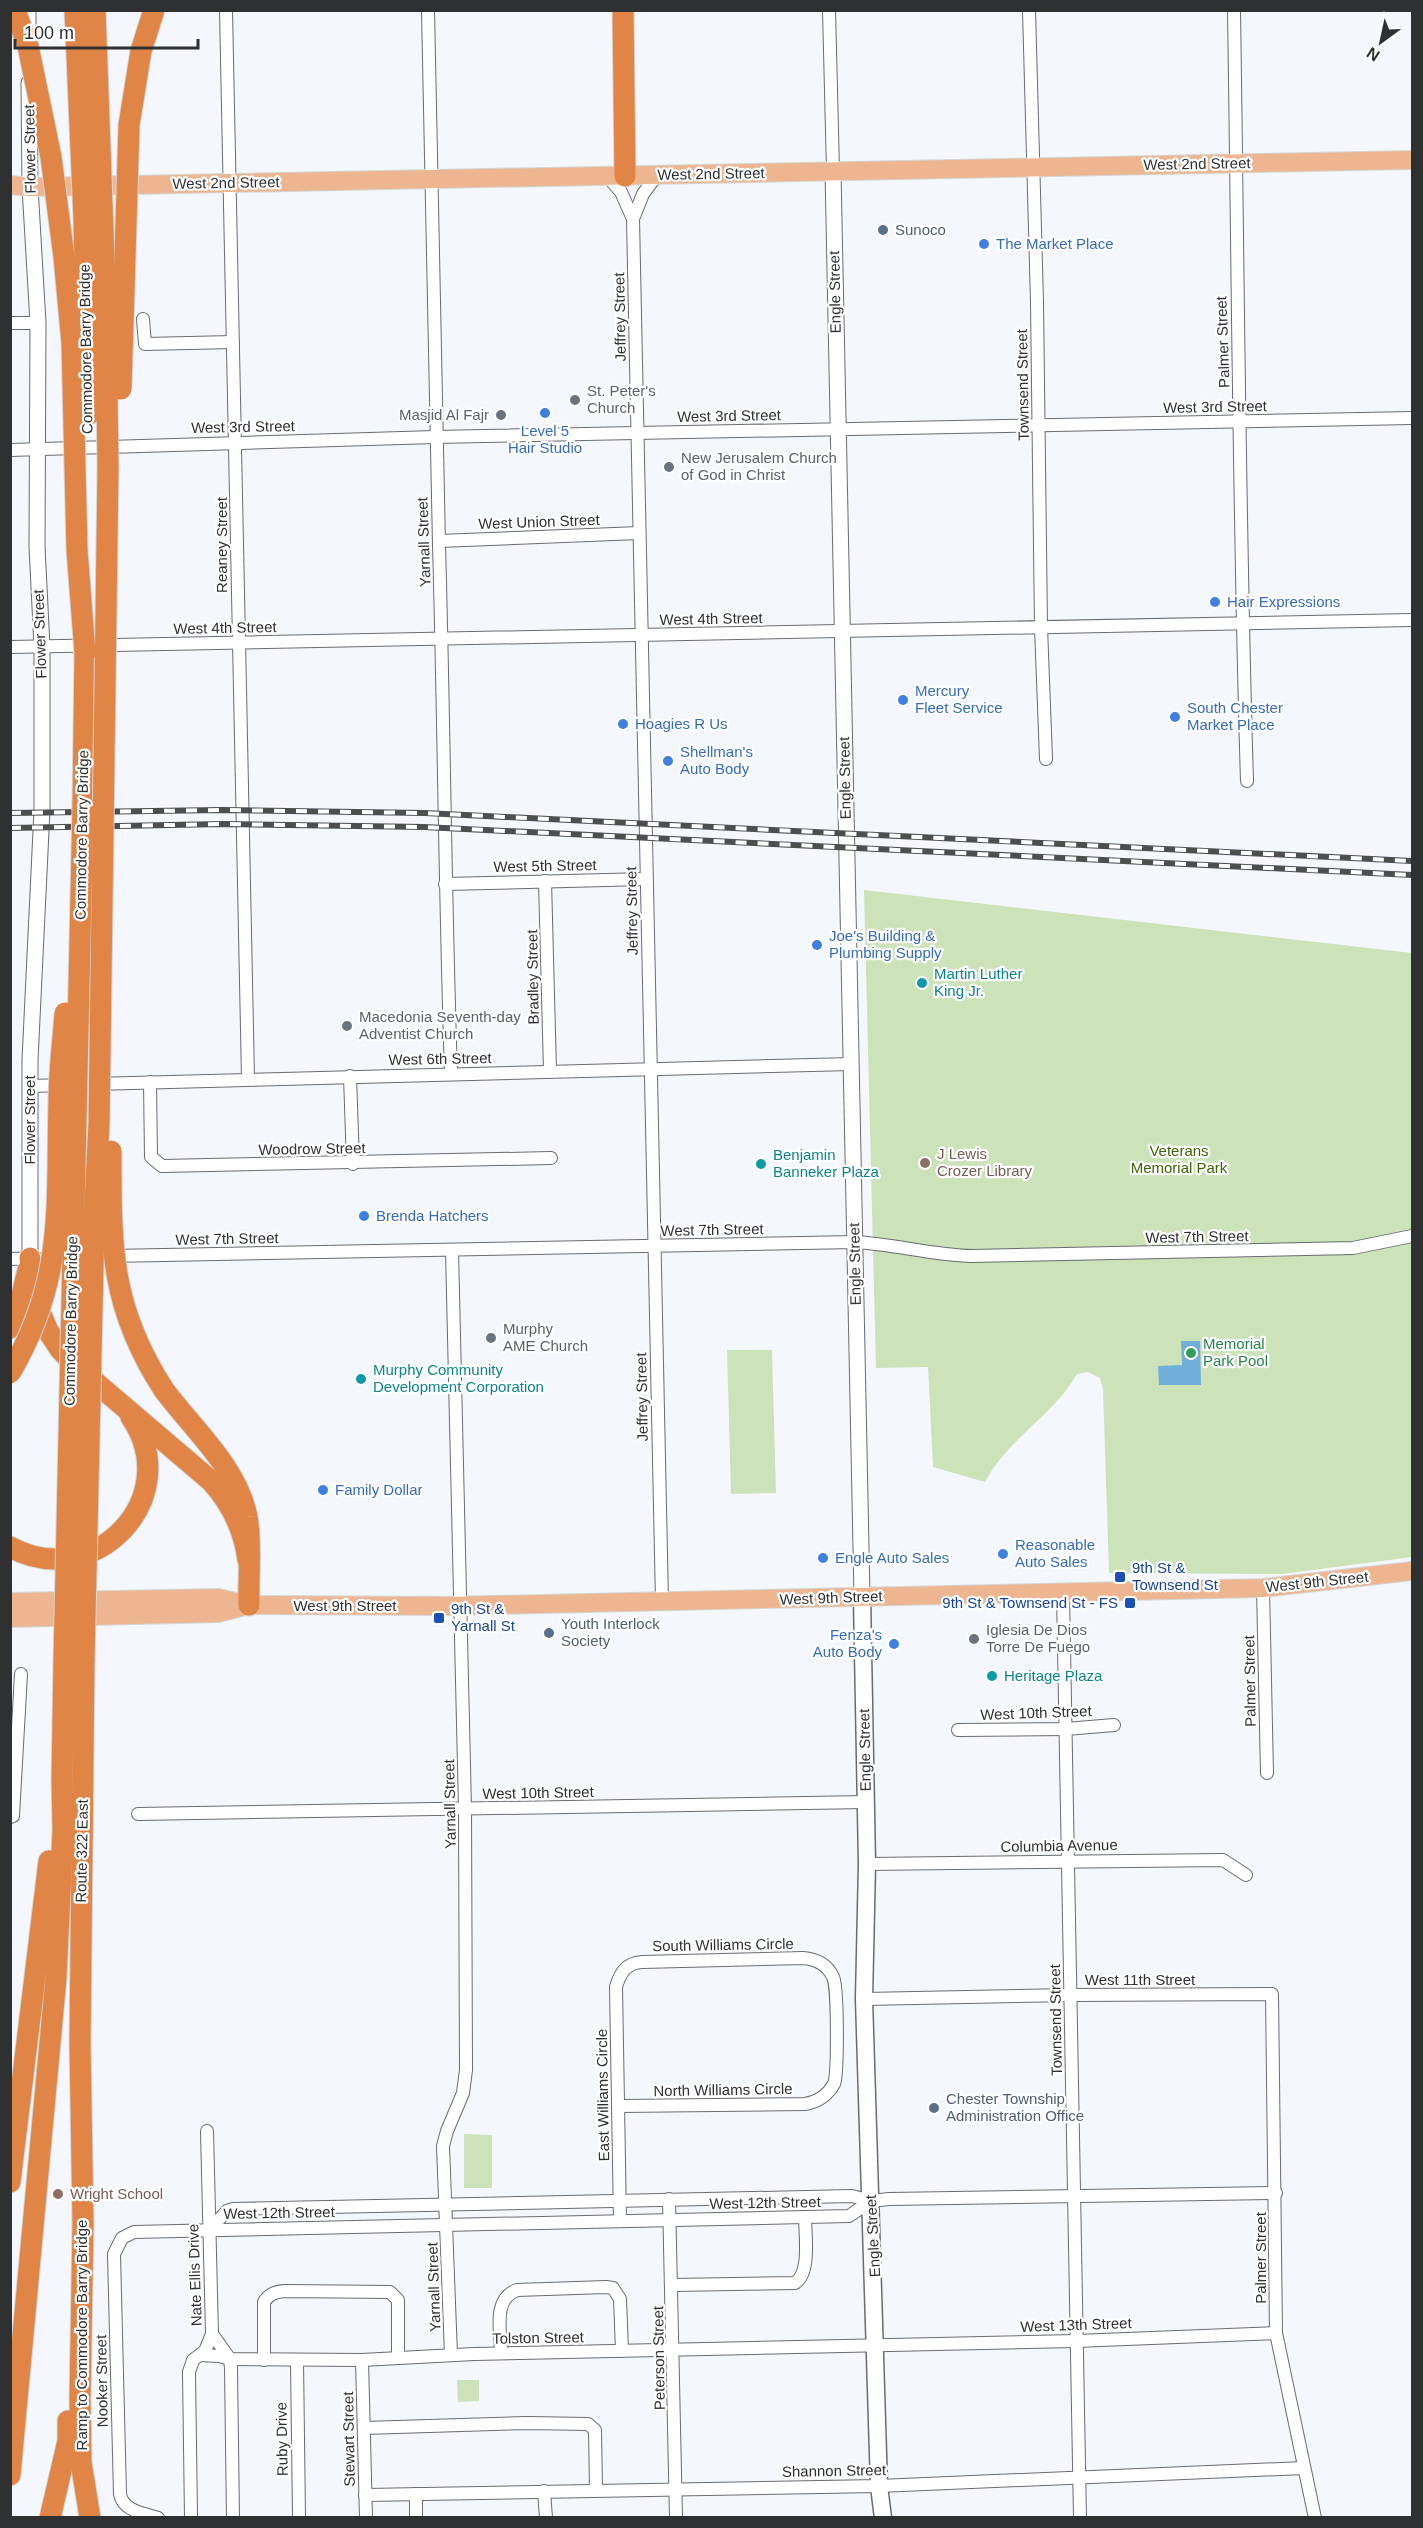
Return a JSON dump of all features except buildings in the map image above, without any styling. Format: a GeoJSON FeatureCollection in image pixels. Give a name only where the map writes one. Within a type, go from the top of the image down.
{"type":"FeatureCollection","features":[{"type":"Feature","properties":{"kind":"highway"},"geometry":{"type":"LineString","coordinates":[[15,10],[28,46],[51,157],[64,257],[72,343],[77,550],[86,653]]}},
{"type":"Feature","properties":{"kind":"highway","name":"Commodore Barry Bridge"},"geometry":{"type":"LineString","coordinates":[[74,1660],[86,653],[87,348],[75,10]]}},
{"type":"Feature","properties":{"kind":"highway","name":"Commodore Barry Bridge"},"geometry":{"type":"LineString","coordinates":[[74,1660],[99,1123],[107,580],[106,314],[95,10]]}},
{"type":"Feature","properties":{"kind":"highway"},"geometry":{"type":"LineString","coordinates":[[107,580],[119,482],[129,125],[133,87],[154,10]]}},
{"type":"Feature","properties":{"kind":"highway"},"geometry":{"type":"LineString","coordinates":[[616,176],[623,10]]}},
{"type":"Feature","properties":{"kind":"highway"},"geometry":{"type":"LineString","coordinates":[[10,1373],[28,1342],[42,1308],[54,1257],[57,1220],[59,1089],[83,804]]}},
{"type":"Feature","properties":{"kind":"highway"},"geometry":{"type":"LineString","coordinates":[[103,823],[111,1099],[112,1245],[118,1285],[129,1323],[144,1358],[165,1390],[219,1460],[237,1489],[249,1527],[249,1605]]}},
{"type":"Feature","properties":{"kind":"highway"},"geometry":{"type":"LineString","coordinates":[[20,1258],[53,1340],[67,1358],[201,1471],[220,1491],[239,1523],[248,1560]]}},
{"type":"Feature","properties":{"kind":"highway"},"geometry":{"type":"LineString","coordinates":[[10,1329],[21,1299],[20,1258]]}},
{"type":"Feature","properties":{"kind":"highway"},"geometry":{"type":"LineString","coordinates":[[10,1547],[35,1557],[70,1559],[104,1546],[130,1522],[145,1490],[147,1466],[139,1431],[123,1405]]}},
{"type":"Feature","properties":{"kind":"highway"},"geometry":{"type":"LineString","coordinates":[[10,2182],[55,1812],[62,1778],[74,1660]]}},
{"type":"Feature","properties":{"kind":"highway","name":"Route 322 East"},"geometry":{"type":"LineString","coordinates":[[74,1660],[80,2043]]}},
{"type":"Feature","properties":{"kind":"highway"},"geometry":{"type":"LineString","coordinates":[[10,2475],[56,1978],[63,1830],[62,1778]]}},
{"type":"Feature","properties":{"kind":"highway"},"geometry":{"type":"LineString","coordinates":[[50,2517],[68,2441],[76,2074],[80,2043]]}},
{"type":"Feature","properties":{"kind":"highway","name":"Ramp to Commodore Barry Bridge"},"geometry":{"type":"LineString","coordinates":[[80,2043],[83,2223],[81,2462],[90,2517]]}},
{"type":"Feature","properties":{"kind":"main road","name":"West 2nd Street"},"geometry":{"type":"LineString","coordinates":[[10,185],[30,187],[1413,159]]}},
{"type":"Feature","properties":{"kind":"main road","name":"West 9th Street"},"geometry":{"type":"LineString","coordinates":[[10,1602],[218,1598],[249,1605],[461,1606],[662,1602],[1263,1588],[1413,1571]]}},
{"type":"Feature","properties":{"kind":"main road","name":"Engle Street"},"geometry":{"type":"LineString","coordinates":[[862,1597],[867,1864],[864,2000],[877,2345],[879,2486],[883,2517]]}},
{"type":"Feature","properties":{"kind":"main road","name":"West 9th Street"},"geometry":{"type":"LineString","coordinates":[[10,1618],[218,1613],[249,1605]]}},
{"type":"Feature","properties":{"kind":"street","name":"Flower Street"},"geometry":{"type":"LineString","coordinates":[[20,1258],[42,810],[42,647],[37,547],[38,323],[30,187],[28,10]]}},
{"type":"Feature","properties":{"kind":"street","name":"Reaney Street"},"geometry":{"type":"LineString","coordinates":[[226,10],[236,443],[237,643],[248,1078]]}},
{"type":"Feature","properties":{"kind":"street","name":"Yarnall Street"},"geometry":{"type":"LineString","coordinates":[[428,10],[435,437],[451,1073]]}},
{"type":"Feature","properties":{"kind":"street","name":"Engle Street"},"geometry":{"type":"LineString","coordinates":[[829,10],[862,1597]]}},
{"type":"Feature","properties":{"kind":"street","name":"Townsend Street"},"geometry":{"type":"LineString","coordinates":[[1029,10],[1041,627],[1046,759]]}},
{"type":"Feature","properties":{"kind":"street","name":"Palmer Street"},"geometry":{"type":"LineString","coordinates":[[1234,10],[1237,163],[1236,300],[1247,781]]}},
{"type":"Feature","properties":{"kind":"street"},"geometry":{"type":"LineString","coordinates":[[633,219],[639,202],[657,175]]}},
{"type":"Feature","properties":{"kind":"street"},"geometry":{"type":"LineString","coordinates":[[616,176],[633,219]]}},
{"type":"Feature","properties":{"kind":"street","name":"Jeffrey Street"},"geometry":{"type":"LineString","coordinates":[[633,219],[662,1602]]}},
{"type":"Feature","properties":{"kind":"street"},"geometry":{"type":"LineString","coordinates":[[143,319],[145,344],[234,342]]}},
{"type":"Feature","properties":{"kind":"street"},"geometry":{"type":"LineString","coordinates":[[10,323],[38,323]]}},
{"type":"Feature","properties":{"kind":"street","name":"West 3rd Street"},"geometry":{"type":"LineString","coordinates":[[10,450],[435,437],[1413,418]]}},
{"type":"Feature","properties":{"kind":"street","name":"West Union Street"},"geometry":{"type":"LineString","coordinates":[[439,541],[639,533]]}},
{"type":"Feature","properties":{"kind":"street","name":"West 4th Street"},"geometry":{"type":"LineString","coordinates":[[10,647],[1413,620]]}},
{"type":"Feature","properties":{"kind":"street","name":"West 5th Street"},"geometry":{"type":"LineString","coordinates":[[445,884],[646,879]]}},
{"type":"Feature","properties":{"kind":"street","name":"Bradley Street"},"geometry":{"type":"LineString","coordinates":[[545,881],[550,1071]]}},
{"type":"Feature","properties":{"kind":"street","name":"West 6th Street"},"geometry":{"type":"LineString","coordinates":[[30,1086],[248,1078],[851,1064]]}},
{"type":"Feature","properties":{"kind":"street"},"geometry":{"type":"LineString","coordinates":[[350,1076],[353,1164]]}},
{"type":"Feature","properties":{"kind":"street","name":"Woodrow Street"},"geometry":{"type":"LineString","coordinates":[[150,1082],[151,1157],[162,1166],[353,1164],[551,1158]]}},
{"type":"Feature","properties":{"kind":"street","name":"West 7th Street"},"geometry":{"type":"LineString","coordinates":[[20,1258],[855,1242],[874,1243],[948,1256],[972,1256],[1353,1248],[1413,1236]]}},
{"type":"Feature","properties":{"kind":"street","name":"Yarnall Street"},"geometry":{"type":"LineString","coordinates":[[451,2355],[443,2146],[463,2093],[466,2070],[465,1809],[452,1250]]}},
{"type":"Feature","properties":{"kind":"street","name":"Palmer Street"},"geometry":{"type":"LineString","coordinates":[[1263,1588],[1267,1773]]}},
{"type":"Feature","properties":{"kind":"street","name":"Townsend Street"},"geometry":{"type":"LineString","coordinates":[[1063,1593],[1080,2517]]}},
{"type":"Feature","properties":{"kind":"street"},"geometry":{"type":"LineString","coordinates":[[12,1816],[21,1674]]}},
{"type":"Feature","properties":{"kind":"street","name":"West 10th Street"},"geometry":{"type":"LineString","coordinates":[[958,1730],[1066,1729],[1114,1725]]}},
{"type":"Feature","properties":{"kind":"street","name":"West 10th Street"},"geometry":{"type":"LineString","coordinates":[[138,1814],[866,1802]]}},
{"type":"Feature","properties":{"kind":"street","name":"Columbia Avenue"},"geometry":{"type":"LineString","coordinates":[[867,1864],[1223,1860],[1246,1875]]}},
{"type":"Feature","properties":{"kind":"street","name":"South Williams Circle"},"geometry":{"type":"LineString","coordinates":[[622,1971],[631,1964],[642,1962],[803,1958],[813,1959],[825,1966],[836,1985],[835,2081],[826,2095]]}},
{"type":"Feature","properties":{"kind":"street","name":"East Williams Circle"},"geometry":{"type":"LineString","coordinates":[[620,2220],[616,1987],[622,1971]]}},
{"type":"Feature","properties":{"kind":"street","name":"Palmer Street"},"geometry":{"type":"LineString","coordinates":[[1272,1994],[1276,2333],[1315,2517]]}},
{"type":"Feature","properties":{"kind":"street","name":"West 11th Street"},"geometry":{"type":"LineString","coordinates":[[864,2000],[1070,1995],[1272,1994]]}},
{"type":"Feature","properties":{"kind":"street","name":"North Williams Circle"},"geometry":{"type":"LineString","coordinates":[[619,2106],[805,2104],[815,2103],[826,2095]]}},
{"type":"Feature","properties":{"kind":"street","name":"Nate Ellis Drive"},"geometry":{"type":"LineString","coordinates":[[191,2517],[188,2379],[190,2366],[200,2355],[212,2334],[207,2131]]}},
{"type":"Feature","properties":{"kind":"street","name":"West 12th Street"},"geometry":{"type":"LineString","coordinates":[[210,2229],[223,2214],[233,2209],[620,2199],[852,2196],[871,2201],[1276,2193]]}},
{"type":"Feature","properties":{"kind":"street","name":"Peterson Street"},"geometry":{"type":"LineString","coordinates":[[669,2199],[676,2517]]}},
{"type":"Feature","properties":{"kind":"street","name":"West 12th Street"},"geometry":{"type":"LineString","coordinates":[[210,2229],[849,2216],[871,2201]]}},
{"type":"Feature","properties":{"kind":"street"},"geometry":{"type":"LineString","coordinates":[[672,2285],[795,2283],[801,2279],[805,2268],[805,2217]]}},
{"type":"Feature","properties":{"kind":"street","name":"Nooker Street"},"geometry":{"type":"LineString","coordinates":[[158,2517],[130,2509],[121,2500],[114,2254],[122,2238],[134,2232],[210,2229]]}},
{"type":"Feature","properties":{"kind":"street"},"geometry":{"type":"LineString","coordinates":[[501,2353],[501,2304],[511,2292],[606,2287],[613,2288],[620,2299],[622,2351]]}},
{"type":"Feature","properties":{"kind":"street"},"geometry":{"type":"LineString","coordinates":[[264,2360],[264,2302],[268,2296],[284,2291],[390,2292],[398,2300],[398,2357]]}},
{"type":"Feature","properties":{"kind":"street","name":"West 13th Street"},"geometry":{"type":"LineString","coordinates":[[877,2345],[1076,2341],[1276,2333]]}},
{"type":"Feature","properties":{"kind":"street"},"geometry":{"type":"LineString","coordinates":[[212,2334],[230,2360],[233,2517]]}},
{"type":"Feature","properties":{"kind":"street","name":"Tolston Street"},"geometry":{"type":"LineString","coordinates":[[200,2355],[219,2356],[230,2360],[362,2360],[501,2353],[877,2345]]}},
{"type":"Feature","properties":{"kind":"street","name":"Ruby Drive"},"geometry":{"type":"LineString","coordinates":[[297,2360],[298,2517]]}},
{"type":"Feature","properties":{"kind":"street","name":"Stewart Street"},"geometry":{"type":"LineString","coordinates":[[362,2360],[366,2517]]}},
{"type":"Feature","properties":{"kind":"street"},"geometry":{"type":"LineString","coordinates":[[364,2428],[527,2423],[588,2424],[595,2430],[596,2438],[596,2490]]}},
{"type":"Feature","properties":{"kind":"street","name":"Shannon Street"},"geometry":{"type":"LineString","coordinates":[[365,2495],[879,2486],[1304,2468]]}},
{"type":"Feature","properties":{"kind":"street"},"geometry":{"type":"LineString","coordinates":[[544,2491],[546,2517]]}},
{"type":"Feature","properties":{"kind":"street"},"geometry":{"type":"LineString","coordinates":[[416,2494],[416,2517]]}},
{"type":"Feature","properties":{"kind":"green space","name":"Veterans Memorial Park"},"geometry":{"type":"Polygon","coordinates":[[[864,890],[1412,953],[1412,1557],[1282,1574],[1109,1573],[1103,1389],[1100,1378],[1088,1372],[1077,1374],[1056,1402],[1006,1452],[985,1482],[933,1467],[928,1367],[876,1368],[864,890]]]}},
{"type":"Feature","properties":{"kind":"green space"},"geometry":{"type":"Polygon","coordinates":[[[727,1350],[772,1350],[776,1493],[731,1494],[727,1350]]]}},
{"type":"Feature","properties":{"kind":"green space"},"geometry":{"type":"Polygon","coordinates":[[[464,2134],[492,2135],[492,2188],[464,2188],[464,2134]]]}},
{"type":"Feature","properties":{"kind":"green space"},"geometry":{"type":"Polygon","coordinates":[[[457,2380],[479,2380],[479,2401],[458,2402],[457,2380]]]}},
{"type":"Feature","properties":{"kind":"water","name":"Memorial Park Pool"},"geometry":{"type":"Polygon","coordinates":[[[1181,1341],[1200,1341],[1201,1385],[1159,1385],[1158,1366],[1182,1365],[1181,1341]]]}},
{"type":"Feature","properties":{"kind":"railway"},"geometry":{"type":"LineString","coordinates":[[10,813],[222,810],[425,813],[1412,861]]}},
{"type":"Feature","properties":{"kind":"railway"},"geometry":{"type":"LineString","coordinates":[[10,828],[224,824],[424,827],[1412,875]]}},
{"type":"Feature","properties":{"kind":"place","name":"Sunoco"},"geometry":{"type":"Point","coordinates":[883,230]}},
{"type":"Feature","properties":{"kind":"place","name":"The Market Place"},"geometry":{"type":"Point","coordinates":[984,244]}},
{"type":"Feature","properties":{"kind":"place","name":"St. Peter's Church"},"geometry":{"type":"Point","coordinates":[575,400]}},
{"type":"Feature","properties":{"kind":"place","name":"Level 5 Hair Studio"},"geometry":{"type":"Point","coordinates":[545,413]}},
{"type":"Feature","properties":{"kind":"place","name":"Masjid Al Fajr"},"geometry":{"type":"Point","coordinates":[501,415]}},
{"type":"Feature","properties":{"kind":"place","name":"New Jerusalem Church of God in Christ"},"geometry":{"type":"Point","coordinates":[669,467]}},
{"type":"Feature","properties":{"kind":"place","name":"Hair Expressions"},"geometry":{"type":"Point","coordinates":[1215,602]}},
{"type":"Feature","properties":{"kind":"place","name":"Mercury Fleet Service"},"geometry":{"type":"Point","coordinates":[903,700]}},
{"type":"Feature","properties":{"kind":"place","name":"South Chester Market Place"},"geometry":{"type":"Point","coordinates":[1175,717]}},
{"type":"Feature","properties":{"kind":"place","name":"Hoagies R Us"},"geometry":{"type":"Point","coordinates":[623,724]}},
{"type":"Feature","properties":{"kind":"place","name":"Shellman's Auto Body"},"geometry":{"type":"Point","coordinates":[668,761]}},
{"type":"Feature","properties":{"kind":"place","name":"Joe's Building & Plumbing Supply"},"geometry":{"type":"Point","coordinates":[817,945]}},
{"type":"Feature","properties":{"kind":"place","name":"Martin Luther King Jr."},"geometry":{"type":"Point","coordinates":[922,983]}},
{"type":"Feature","properties":{"kind":"place","name":"Macedonia Seventh-day Adventist Church"},"geometry":{"type":"Point","coordinates":[347,1026]}},
{"type":"Feature","properties":{"kind":"place","name":"J Lewis Crozer Library"},"geometry":{"type":"Point","coordinates":[925,1163]}},
{"type":"Feature","properties":{"kind":"place","name":"Benjamin Banneker Plaza"},"geometry":{"type":"Point","coordinates":[761,1164]}},
{"type":"Feature","properties":{"kind":"place","name":"Brenda Hatchers"},"geometry":{"type":"Point","coordinates":[364,1216]}},
{"type":"Feature","properties":{"kind":"place","name":"Murphy AME Church"},"geometry":{"type":"Point","coordinates":[491,1338]}},
{"type":"Feature","properties":{"kind":"place","name":"Memorial Park Pool"},"geometry":{"type":"Point","coordinates":[1191,1353]}},
{"type":"Feature","properties":{"kind":"place","name":"Murphy Community Development Corporation"},"geometry":{"type":"Point","coordinates":[361,1379]}},
{"type":"Feature","properties":{"kind":"place","name":"Family Dollar"},"geometry":{"type":"Point","coordinates":[323,1490]}},
{"type":"Feature","properties":{"kind":"place","name":"Reasonable Auto Sales"},"geometry":{"type":"Point","coordinates":[1003,1554]}},
{"type":"Feature","properties":{"kind":"place","name":"Engle Auto Sales"},"geometry":{"type":"Point","coordinates":[823,1558]}},
{"type":"Feature","properties":{"kind":"place","name":"9th St & Townsend St"},"geometry":{"type":"Point","coordinates":[1120,1577]}},
{"type":"Feature","properties":{"kind":"place","name":"9th St & Townsend St - FS"},"geometry":{"type":"Point","coordinates":[1130,1603]}},
{"type":"Feature","properties":{"kind":"place","name":"9th St & Yarnall St"},"geometry":{"type":"Point","coordinates":[439,1618]}},
{"type":"Feature","properties":{"kind":"place","name":"Youth Interlock Society"},"geometry":{"type":"Point","coordinates":[549,1633]}},
{"type":"Feature","properties":{"kind":"place","name":"Iglesia De Dios Torre De Fuego"},"geometry":{"type":"Point","coordinates":[974,1639]}},
{"type":"Feature","properties":{"kind":"place","name":"Fenza's Auto Body"},"geometry":{"type":"Point","coordinates":[894,1644]}},
{"type":"Feature","properties":{"kind":"place","name":"Heritage Plaza"},"geometry":{"type":"Point","coordinates":[992,1676]}},
{"type":"Feature","properties":{"kind":"place","name":"Chester Township Administration Office"},"geometry":{"type":"Point","coordinates":[934,2108]}},
{"type":"Feature","properties":{"kind":"place","name":"Wright School"},"geometry":{"type":"Point","coordinates":[58,2194]}}]}
